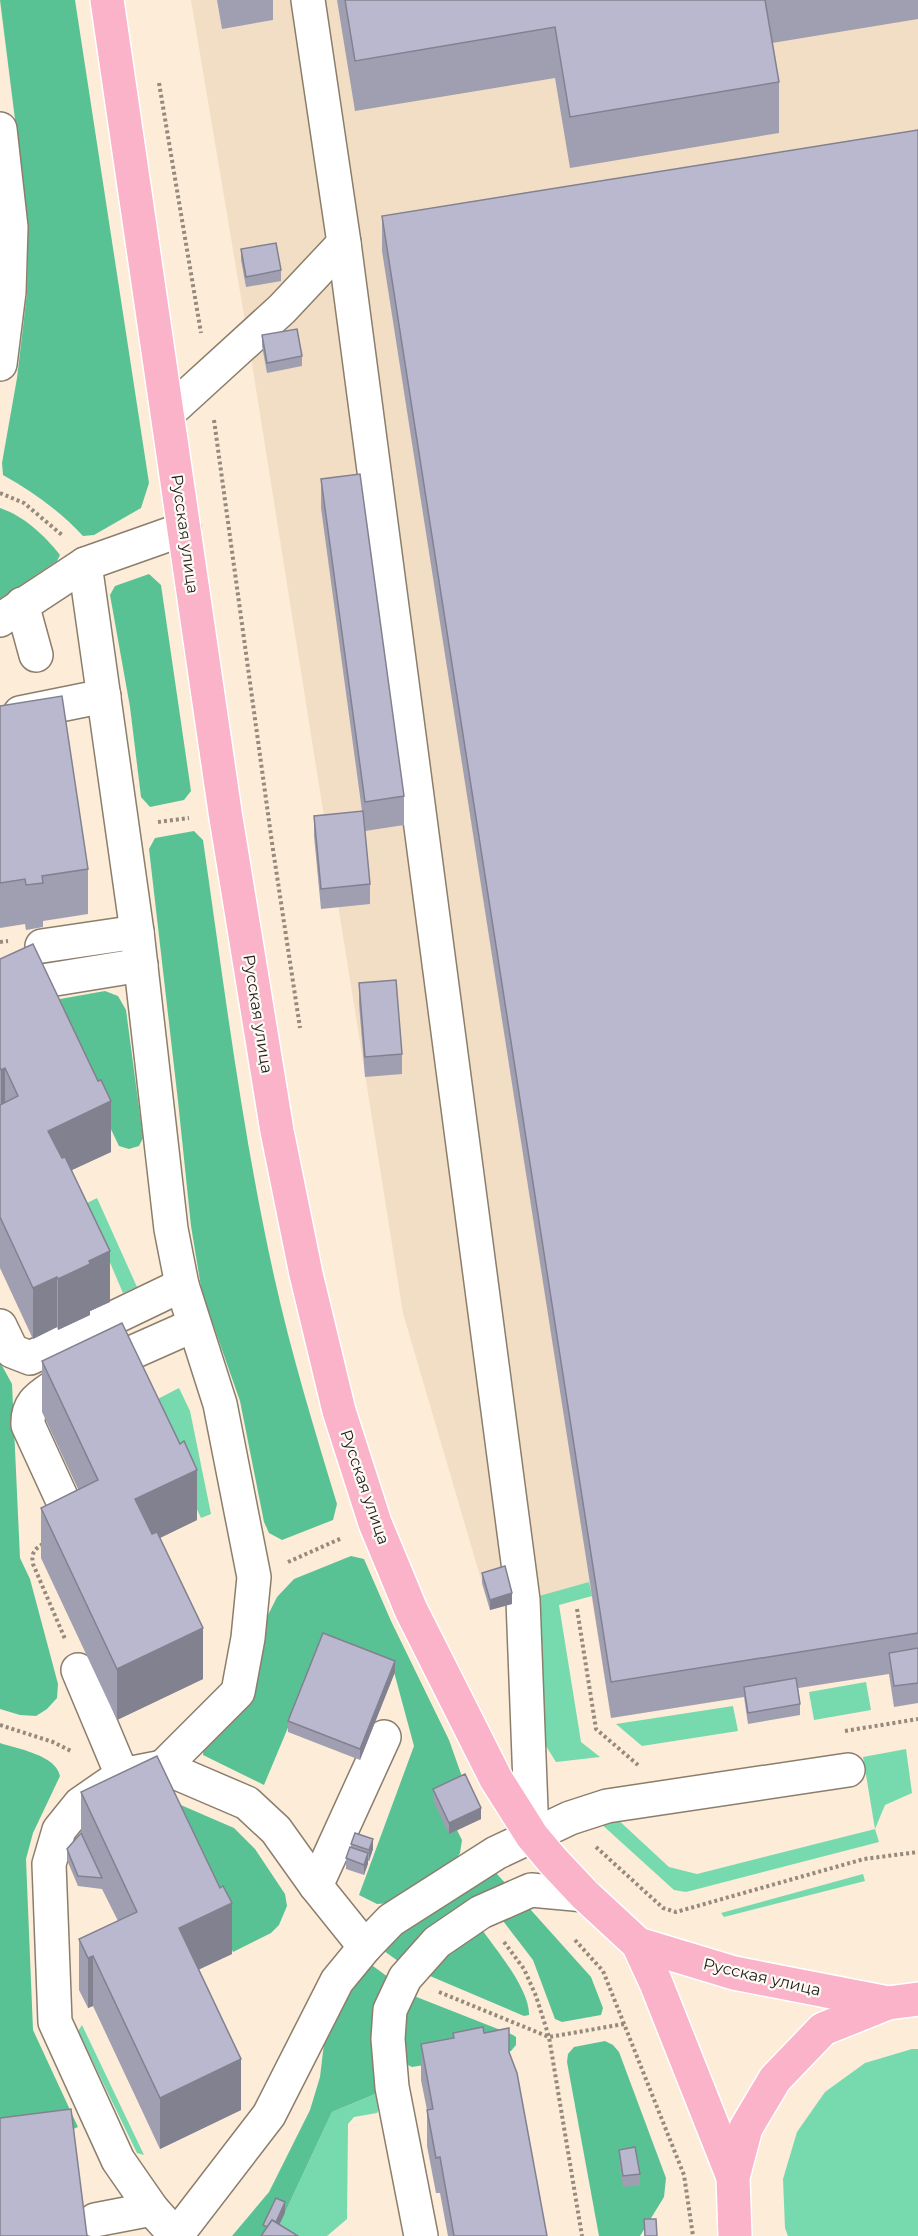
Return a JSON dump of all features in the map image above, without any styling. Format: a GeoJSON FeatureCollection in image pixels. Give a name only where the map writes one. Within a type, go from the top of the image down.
{"type":"FeatureCollection","features":[{"type":"Feature","properties":{"kind":"main road","name":"Русская улица"},"geometry":{"type":"LineString","coordinates":[[108,0],[225,812],[277,1131],[306,1274],[339,1411],[375,1523],[411,1610],[496,1779],[532,1836],[585,1895],[638,1944],[656,1983],[733,2177]]}},
{"type":"Feature","properties":{"kind":"main road","name":"Русская улица"},"geometry":{"type":"LineString","coordinates":[[638,1944],[734,1973],[903,2001]]}},
{"type":"Feature","properties":{"kind":"main road"},"geometry":{"type":"LineString","coordinates":[[735,2236],[733,2177],[746,2128],[776,2079],[823,2029],[903,2001]]}},
{"type":"Feature","properties":{"kind":"lane"},"geometry":{"type":"LineString","coordinates":[[308,0],[344,243],[523,1600],[532,1836]]}},
{"type":"Feature","properties":{"kind":"lane"},"geometry":{"type":"LineString","coordinates":[[0,129],[9,292],[0,364]]}},
{"type":"Feature","properties":{"kind":"lane"},"geometry":{"type":"LineString","coordinates":[[168,413],[282,309],[344,243]]}},
{"type":"Feature","properties":{"kind":"lane"},"geometry":{"type":"LineString","coordinates":[[36,655],[11,612],[85,564],[184,529]]}},
{"type":"Feature","properties":{"kind":"lane"},"geometry":{"type":"LineString","coordinates":[[85,564],[137,932],[168,1207],[182,1285],[220,1404],[254,1577],[248,1638],[237,1692],[163,1767]]}},
{"type":"Feature","properties":{"kind":"lane"},"geometry":{"type":"LineString","coordinates":[[13,714],[104,696]]}},
{"type":"Feature","properties":{"kind":"lane"},"geometry":{"type":"LineString","coordinates":[[27,943],[137,932]]}},
{"type":"Feature","properties":{"kind":"lane"},"geometry":{"type":"LineString","coordinates":[[0,988],[141,965]]}},
{"type":"Feature","properties":{"kind":"lane"},"geometry":{"type":"LineString","coordinates":[[0,1326],[12,1351],[30,1358],[182,1285]]}},
{"type":"Feature","properties":{"kind":"lane"},"geometry":{"type":"LineString","coordinates":[[73,1523],[28,1425],[27,1414],[36,1400],[51,1388],[194,1325]]}},
{"type":"Feature","properties":{"kind":"lane"},"geometry":{"type":"LineString","coordinates":[[78,1670],[122,1775]]}},
{"type":"Feature","properties":{"kind":"lane"},"geometry":{"type":"LineString","coordinates":[[316,1886],[384,1737]]}},
{"type":"Feature","properties":{"kind":"lane"},"geometry":{"type":"LineString","coordinates":[[365,1947],[316,1886],[276,1830],[247,1803],[163,1767],[122,1775],[80,1804],[59,1830],[49,1863],[55,2022],[118,2160],[152,2209],[176,2236],[269,2115],[338,1981],[365,1947],[391,1920],[496,1853],[570,1818],[607,1806],[848,1770]]}},
{"type":"Feature","properties":{"kind":"lane"},"geometry":{"type":"LineString","coordinates":[[421,2236],[392,2087],[388,2039],[390,2010],[405,1978],[436,1942],[481,1912],[531,1890],[585,1895]]}},
{"type":"Feature","properties":{"kind":"lane"},"geometry":{"type":"LineString","coordinates":[[95,2220],[152,2209]]}},
{"type":"Feature","properties":{"kind":"path"},"geometry":{"type":"LineString","coordinates":[[159,82],[208,377],[272,843],[301,1032]]}},
{"type":"Feature","properties":{"kind":"path"},"geometry":{"type":"LineString","coordinates":[[0,493],[24,503],[59,531],[85,564]]}},
{"type":"Feature","properties":{"kind":"path"},"geometry":{"type":"LineString","coordinates":[[0,942],[27,943]]}},
{"type":"Feature","properties":{"kind":"path"},"geometry":{"type":"LineString","coordinates":[[73,1523],[73,1528],[69,1533],[36,1548],[32,1556],[33,1564],[78,1670]]}},
{"type":"Feature","properties":{"kind":"path"},"geometry":{"type":"LineString","coordinates":[[254,1577],[375,1523]]}},
{"type":"Feature","properties":{"kind":"path"},"geometry":{"type":"LineString","coordinates":[[577,1609],[596,1729],[639,1766]]}},
{"type":"Feature","properties":{"kind":"path"},"geometry":{"type":"LineString","coordinates":[[0,1725],[53,1742]]}},
{"type":"Feature","properties":{"kind":"path"},"geometry":{"type":"LineString","coordinates":[[570,1818],[620,1870],[663,1908],[676,1912],[864,1859],[918,1852]]}},
{"type":"Feature","properties":{"kind":"path"},"geometry":{"type":"LineString","coordinates":[[481,1912],[524,1969],[536,1996],[549,2037],[582,2236]]}},
{"type":"Feature","properties":{"kind":"path"},"geometry":{"type":"LineString","coordinates":[[574,1939],[603,1971],[684,2175],[693,2236]]}},
{"type":"Feature","properties":{"kind":"path"},"geometry":{"type":"LineString","coordinates":[[405,1978],[549,2037],[624,2024]]}},
{"type":"Feature","properties":{"kind":"shaded area"},"geometry":{"type":"Polygon","coordinates":[[[191,0],[918,0],[918,1669],[611,1718],[589,1582],[490,1610],[403,1313],[250,351],[191,0]]]}},
{"type":"Feature","properties":{"kind":"green space"},"geometry":{"type":"Polygon","coordinates":[[[0,0],[75,0],[149,483],[141,508],[94,535],[83,536],[46,502],[3,475],[2,463],[17,378],[27,293],[28,223],[0,0]]]}},
{"type":"Feature","properties":{"kind":"green space"},"geometry":{"type":"Polygon","coordinates":[[[0,508],[9,511],[33,527],[60,555],[57,561],[0,599],[0,508]]]}},
{"type":"Feature","properties":{"kind":"green space"},"geometry":{"type":"Polygon","coordinates":[[[149,574],[161,585],[191,791],[184,800],[150,807],[141,797],[130,707],[110,595],[115,586],[149,574]]]}},
{"type":"Feature","properties":{"kind":"green space"},"geometry":{"type":"Polygon","coordinates":[[[194,831],[203,840],[243,1113],[274,1276],[295,1362],[337,1504],[333,1520],[282,1540],[269,1533],[264,1522],[240,1401],[202,1293],[191,1226],[149,849],[155,838],[194,831]]]}},
{"type":"Feature","properties":{"kind":"green space"},"geometry":{"type":"Polygon","coordinates":[[[105,991],[118,996],[126,1010],[143,1138],[139,1146],[129,1149],[119,1146],[54,1011],[60,999],[105,991]]]}},
{"type":"Feature","properties":{"kind":"green space"},"geometry":{"type":"Polygon","coordinates":[[[97,1198],[137,1287],[123,1293],[85,1204],[97,1198]]]}},
{"type":"Feature","properties":{"kind":"green space"},"geometry":{"type":"Polygon","coordinates":[[[0,1362],[12,1384],[20,1558],[30,1579],[58,1684],[57,1698],[47,1709],[36,1716],[20,1715],[0,1709],[0,1362]]]}},
{"type":"Feature","properties":{"kind":"green space"},"geometry":{"type":"Polygon","coordinates":[[[179,1388],[190,1411],[211,1514],[201,1518],[148,1404],[179,1388]]]}},
{"type":"Feature","properties":{"kind":"green space"},"geometry":{"type":"Polygon","coordinates":[[[351,1556],[364,1559],[391,1621],[449,1740],[465,1785],[457,1830],[462,1840],[460,1853],[451,1866],[391,1903],[377,1904],[359,1895],[414,1746],[394,1672],[323,1644],[264,1785],[203,1755],[204,1744],[260,1641],[267,1617],[277,1597],[294,1579],[351,1556]]]}},
{"type":"Feature","properties":{"kind":"green space"},"geometry":{"type":"Polygon","coordinates":[[[589,1582],[592,1596],[559,1605],[581,1742],[600,1757],[556,1762],[546,1746],[539,1596],[589,1582]]]}},
{"type":"Feature","properties":{"kind":"green space"},"geometry":{"type":"Polygon","coordinates":[[[866,1682],[871,1710],[814,1720],[809,1692],[866,1682]]]}},
{"type":"Feature","properties":{"kind":"green space"},"geometry":{"type":"Polygon","coordinates":[[[733,1706],[738,1731],[642,1746],[616,1724],[733,1706]]]}},
{"type":"Feature","properties":{"kind":"green space"},"geometry":{"type":"Polygon","coordinates":[[[0,1743],[44,1758],[57,1769],[60,1776],[33,1833],[26,1859],[33,2030],[78,2127],[71,2130],[0,2139],[0,1743]]]}},
{"type":"Feature","properties":{"kind":"green space"},"geometry":{"type":"Polygon","coordinates":[[[906,1749],[912,1793],[885,1805],[875,1829],[863,1757],[906,1749]]]}},
{"type":"Feature","properties":{"kind":"green space"},"geometry":{"type":"Polygon","coordinates":[[[167,1799],[234,1828],[255,1849],[285,1894],[287,1906],[279,1925],[271,1933],[233,1952],[161,1801],[167,1799]]]}},
{"type":"Feature","properties":{"kind":"green space"},"geometry":{"type":"Polygon","coordinates":[[[615,1817],[669,1867],[697,1874],[875,1829],[879,1842],[686,1892],[674,1890],[599,1822],[615,1817]]]}},
{"type":"Feature","properties":{"kind":"green space"},"geometry":{"type":"Polygon","coordinates":[[[496,1873],[508,1886],[405,1960],[398,1961],[384,1951],[383,1946],[397,1930],[487,1875],[496,1873]]]}},
{"type":"Feature","properties":{"kind":"green space"},"geometry":{"type":"Polygon","coordinates":[[[863,1874],[865,1881],[724,1917],[721,1913],[863,1874]]]}},
{"type":"Feature","properties":{"kind":"green space"},"geometry":{"type":"Polygon","coordinates":[[[523,1907],[530,1909],[591,1977],[603,2008],[601,2015],[562,2022],[555,2019],[533,1960],[503,1921],[505,1914],[523,1907]]]}},
{"type":"Feature","properties":{"kind":"green space"},"geometry":{"type":"Polygon","coordinates":[[[476,1929],[483,1931],[512,1971],[524,1994],[529,2015],[524,2016],[430,1976],[429,1969],[476,1929]]]}},
{"type":"Feature","properties":{"kind":"green space"},"geometry":{"type":"Polygon","coordinates":[[[373,1966],[388,1977],[380,2092],[332,2112],[274,2236],[232,2236],[269,2192],[310,2110],[320,2077],[325,2035],[352,1986],[367,1967],[373,1966]]]}},
{"type":"Feature","properties":{"kind":"green space"},"geometry":{"type":"Polygon","coordinates":[[[414,1996],[513,2035],[516,2037],[516,2045],[511,2051],[412,2067],[406,2064],[401,2039],[403,2011],[414,1996]]]}},
{"type":"Feature","properties":{"kind":"green space"},"geometry":{"type":"Polygon","coordinates":[[[82,2025],[144,2155],[137,2153],[78,2031],[82,2025]]]}},
{"type":"Feature","properties":{"kind":"green space"},"geometry":{"type":"Polygon","coordinates":[[[605,2041],[619,2052],[666,2178],[664,2197],[640,2236],[599,2236],[567,2062],[568,2054],[574,2047],[605,2041]]]}},
{"type":"Feature","properties":{"kind":"green space"},"geometry":{"type":"Polygon","coordinates":[[[918,2049],[918,2236],[788,2236],[785,2228],[783,2179],[797,2132],[825,2092],[865,2063],[918,2049]]]}},
{"type":"Feature","properties":{"kind":"green space"},"geometry":{"type":"Polygon","coordinates":[[[380,2092],[381,2104],[377,2113],[354,2117],[348,2124],[347,2219],[327,2236],[274,2236],[332,2112],[380,2092]]]}},
{"type":"Feature","properties":{"kind":"building"},"geometry":{"type":"Polygon","coordinates":[[[345,0],[765,0],[779,82],[570,117],[555,27],[355,61],[345,0]]]}},
{"type":"Feature","properties":{"kind":"building"},"geometry":{"type":"Polygon","coordinates":[[[918,130],[918,1633],[611,1682],[382,216],[918,130]]]}},
{"type":"Feature","properties":{"kind":"building"},"geometry":{"type":"Polygon","coordinates":[[[276,243],[281,270],[246,277],[241,249],[276,243]]]}},
{"type":"Feature","properties":{"kind":"building"},"geometry":{"type":"Polygon","coordinates":[[[297,329],[302,356],[267,363],[262,335],[297,329]]]}},
{"type":"Feature","properties":{"kind":"building"},"geometry":{"type":"Polygon","coordinates":[[[360,474],[404,796],[365,802],[321,479],[360,474]]]}},
{"type":"Feature","properties":{"kind":"building"},"geometry":{"type":"Polygon","coordinates":[[[62,696],[88,869],[42,876],[43,883],[26,885],[25,879],[0,883],[0,706],[62,696]]]}},
{"type":"Feature","properties":{"kind":"building"},"geometry":{"type":"Polygon","coordinates":[[[363,811],[370,884],[321,889],[314,816],[363,811]]]}},
{"type":"Feature","properties":{"kind":"building"},"geometry":{"type":"Polygon","coordinates":[[[33,944],[98,1081],[101,1080],[111,1101],[48,1131],[62,1158],[65,1157],[110,1251],[89,1261],[90,1264],[33,1288],[0,1217],[0,1105],[18,1096],[5,1068],[1,1070],[0,1067],[0,959],[33,944]]]}},
{"type":"Feature","properties":{"kind":"building"},"geometry":{"type":"Polygon","coordinates":[[[396,980],[402,1054],[365,1057],[359,983],[396,980]]]}},
{"type":"Feature","properties":{"kind":"building"},"geometry":{"type":"Polygon","coordinates":[[[122,1323],[180,1444],[184,1441],[197,1470],[135,1499],[152,1534],[157,1532],[203,1628],[117,1669],[41,1508],[98,1480],[42,1361],[122,1323]]]}},
{"type":"Feature","properties":{"kind":"building"},"geometry":{"type":"Polygon","coordinates":[[[505,1566],[512,1593],[490,1600],[482,1573],[505,1566]]]}},
{"type":"Feature","properties":{"kind":"building"},"geometry":{"type":"Polygon","coordinates":[[[323,1633],[395,1661],[360,1749],[288,1721],[323,1633]]]}},
{"type":"Feature","properties":{"kind":"building"},"geometry":{"type":"Polygon","coordinates":[[[918,1648],[918,1683],[894,1686],[889,1653],[918,1648]]]}},
{"type":"Feature","properties":{"kind":"building"},"geometry":{"type":"Polygon","coordinates":[[[796,1678],[800,1704],[748,1713],[744,1687],[796,1678]]]}},
{"type":"Feature","properties":{"kind":"building"},"geometry":{"type":"Polygon","coordinates":[[[157,1756],[220,1888],[223,1886],[232,1903],[179,1928],[241,2059],[160,2098],[93,1956],[88,1958],[79,1939],[137,1912],[81,1792],[157,1756]]]}},
{"type":"Feature","properties":{"kind":"building"},"geometry":{"type":"Polygon","coordinates":[[[465,1774],[481,1808],[449,1823],[433,1789],[465,1774]]]}},
{"type":"Feature","properties":{"kind":"building"},"geometry":{"type":"Polygon","coordinates":[[[81,1833],[102,1878],[78,1876],[67,1849],[81,1833]]]}},
{"type":"Feature","properties":{"kind":"building"},"geometry":{"type":"Polygon","coordinates":[[[355,1833],[373,1839],[369,1850],[351,1844],[355,1833]]]}},
{"type":"Feature","properties":{"kind":"building"},"geometry":{"type":"Polygon","coordinates":[[[350,1847],[368,1853],[364,1865],[346,1858],[350,1847]]]}},
{"type":"Feature","properties":{"kind":"building"},"geometry":{"type":"Polygon","coordinates":[[[483,2027],[484,2033],[509,2028],[509,2052],[517,2073],[547,2236],[454,2236],[440,2157],[436,2158],[427,2110],[433,2109],[421,2044],[454,2038],[453,2033],[483,2027]]]}},
{"type":"Feature","properties":{"kind":"building"},"geometry":{"type":"Polygon","coordinates":[[[71,2109],[87,2236],[0,2236],[0,2118],[71,2109]]]}},
{"type":"Feature","properties":{"kind":"building"},"geometry":{"type":"Polygon","coordinates":[[[635,2147],[640,2174],[623,2176],[619,2150],[635,2147]]]}},
{"type":"Feature","properties":{"kind":"building"},"geometry":{"type":"Polygon","coordinates":[[[276,2198],[285,2202],[276,2222],[272,2220],[267,2227],[263,2225],[276,2198]]]}},
{"type":"Feature","properties":{"kind":"building"},"geometry":{"type":"Polygon","coordinates":[[[644,2219],[656,2219],[657,2236],[645,2236],[644,2219]]]}},
{"type":"Feature","properties":{"kind":"building"},"geometry":{"type":"Polygon","coordinates":[[[272,2220],[298,2236],[261,2236],[272,2220]]]}}]}
